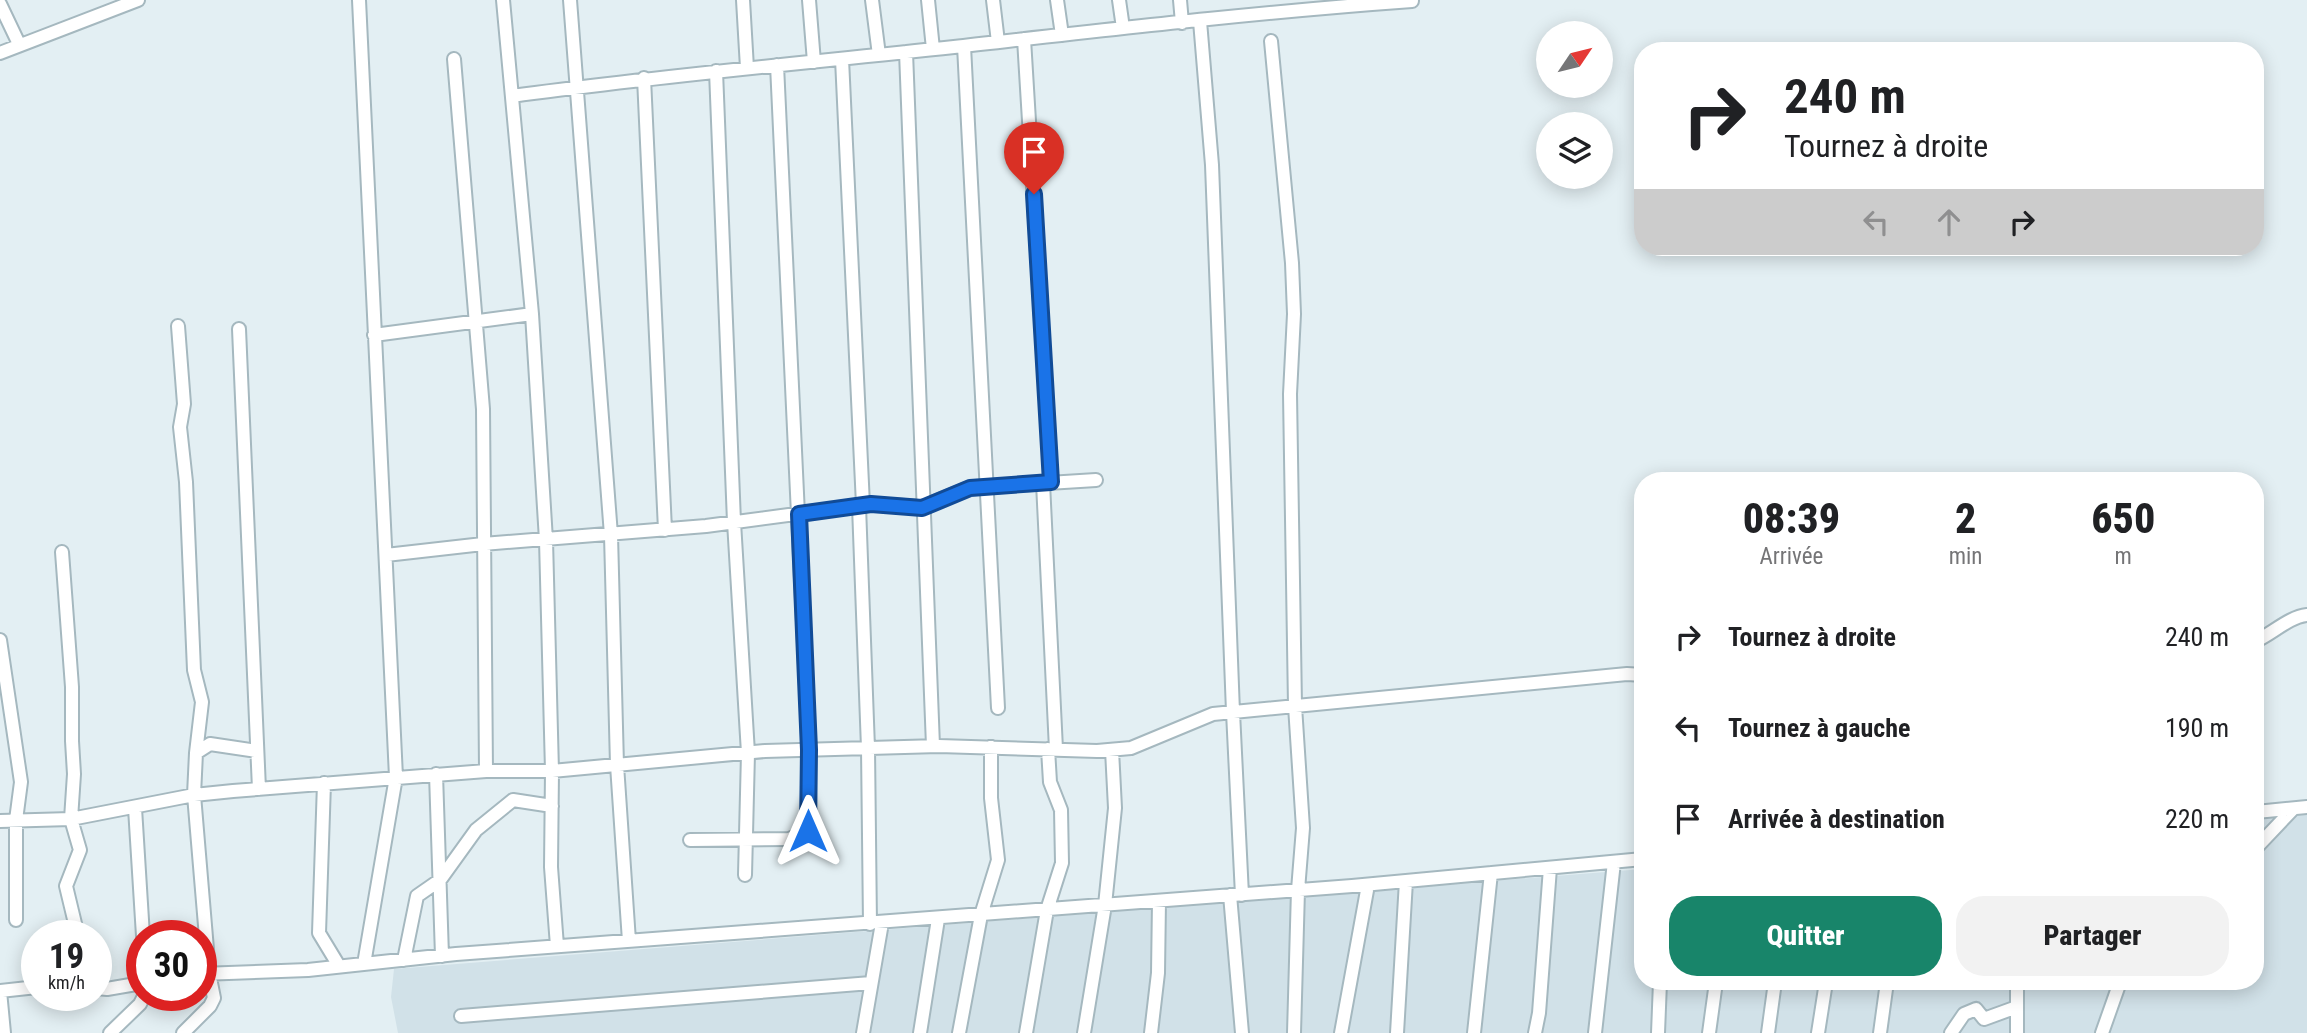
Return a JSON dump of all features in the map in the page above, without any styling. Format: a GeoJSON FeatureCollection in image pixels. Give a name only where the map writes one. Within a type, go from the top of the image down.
{"type":"FeatureCollection","features":[{"type":"Feature","properties":{"kind":"street"},"geometry":{"type":"LineString","coordinates":[[0,53],[138,0]]}},
{"type":"Feature","properties":{"kind":"street"},"geometry":{"type":"LineString","coordinates":[[359,0],[396,777],[364,964]]}},
{"type":"Feature","properties":{"kind":"street"},"geometry":{"type":"LineString","coordinates":[[503,0],[532,314],[546,540],[552,771],[551,867],[557,946]]}},
{"type":"Feature","properties":{"kind":"street"},"geometry":{"type":"LineString","coordinates":[[570,0],[611,535],[617,765],[629,941]]}},
{"type":"Feature","properties":{"kind":"street"},"geometry":{"type":"LineString","coordinates":[[743,0],[747,68]]}},
{"type":"Feature","properties":{"kind":"street"},"geometry":{"type":"LineString","coordinates":[[809,0],[814,62]]}},
{"type":"Feature","properties":{"kind":"street"},"geometry":{"type":"LineString","coordinates":[[872,0],[879,55]]}},
{"type":"Feature","properties":{"kind":"street"},"geometry":{"type":"LineString","coordinates":[[928,0],[933,49]]}},
{"type":"Feature","properties":{"kind":"street"},"geometry":{"type":"LineString","coordinates":[[993,0],[998,42]]}},
{"type":"Feature","properties":{"kind":"street"},"geometry":{"type":"LineString","coordinates":[[1057,0],[1062,35]]}},
{"type":"Feature","properties":{"kind":"street"},"geometry":{"type":"LineString","coordinates":[[1119,0],[1123,28]]}},
{"type":"Feature","properties":{"kind":"street"},"geometry":{"type":"LineString","coordinates":[[1180,0],[1182,23]]}},
{"type":"Feature","properties":{"kind":"street"},"geometry":{"type":"LineString","coordinates":[[512,96],[644,78],[1315,8],[1412,1]]}},
{"type":"Feature","properties":{"kind":"street"},"geometry":{"type":"LineString","coordinates":[[0,4],[19,44]]}},
{"type":"Feature","properties":{"kind":"street"},"geometry":{"type":"LineString","coordinates":[[1200,21],[1212,165],[1242,1033]]}},
{"type":"Feature","properties":{"kind":"street"},"geometry":{"type":"LineString","coordinates":[[1024,39],[1047,482],[1052,749],[1049,782],[1061,810],[1062,863],[1047,909],[1026,1033]]}},
{"type":"Feature","properties":{"kind":"street"},"geometry":{"type":"LineString","coordinates":[[1271,41],[1292,263],[1294,314],[1290,394],[1295,706],[1303,828],[1298,890],[1294,1033]]}},
{"type":"Feature","properties":{"kind":"street"},"geometry":{"type":"LineString","coordinates":[[964,46],[998,708]]}},
{"type":"Feature","properties":{"kind":"street"},"geometry":{"type":"LineString","coordinates":[[906,52],[933,746]]}},
{"type":"Feature","properties":{"kind":"street"},"geometry":{"type":"LineString","coordinates":[[842,59],[876,924],[871,984],[863,1033]]}},
{"type":"Feature","properties":{"kind":"street"},"geometry":{"type":"LineString","coordinates":[[454,60],[483,410],[486,771]]}},
{"type":"Feature","properties":{"kind":"street"},"geometry":{"type":"LineString","coordinates":[[690,840],[789,839],[808,831],[809,750],[777,65]]}},
{"type":"Feature","properties":{"kind":"street"},"geometry":{"type":"LineString","coordinates":[[716,71],[734,522],[748,753],[745,875]]}},
{"type":"Feature","properties":{"kind":"street"},"geometry":{"type":"LineString","coordinates":[[644,78],[665,530]]}},
{"type":"Feature","properties":{"kind":"street"},"geometry":{"type":"LineString","coordinates":[[374,335],[532,314]]}},
{"type":"Feature","properties":{"kind":"street"},"geometry":{"type":"LineString","coordinates":[[178,326],[184,404],[180,427],[186,482],[194,670],[202,702],[194,795],[202,920]]}},
{"type":"Feature","properties":{"kind":"street"},"geometry":{"type":"LineString","coordinates":[[239,329],[259,789]]}},
{"type":"Feature","properties":{"kind":"street"},"geometry":{"type":"LineString","coordinates":[[386,555],[483,544],[665,530],[861,506],[922,508],[970,488],[1096,480]]}},
{"type":"Feature","properties":{"kind":"street"},"geometry":{"type":"LineString","coordinates":[[62,552],[72,687],[74,774],[71,819],[80,850],[66,886],[74,920]]}},
{"type":"Feature","properties":{"kind":"street"},"geometry":{"type":"LineString","coordinates":[[2264,637],[2297,616],[2307,615]]}},
{"type":"Feature","properties":{"kind":"street"},"geometry":{"type":"LineString","coordinates":[[0,640],[3,686],[21,782],[16,821],[16,920]]}},
{"type":"Feature","properties":{"kind":"street"},"geometry":{"type":"LineString","coordinates":[[0,821],[71,819],[194,795],[324,783],[486,771],[552,771],[748,753],[933,746],[1112,750],[1142,744],[1213,714],[1634,674]]}},
{"type":"Feature","properties":{"kind":"street"},"geometry":{"type":"LineString","coordinates":[[196,753],[210,744],[257,751]]}},
{"type":"Feature","properties":{"kind":"street"},"geometry":{"type":"LineString","coordinates":[[959,1033],[981,915],[998,860],[991,798],[991,747]]}},
{"type":"Feature","properties":{"kind":"street"},"geometry":{"type":"LineString","coordinates":[[1084,1033],[1105,905],[1115,808],[1112,750]]}},
{"type":"Feature","properties":{"kind":"street"},"geometry":{"type":"LineString","coordinates":[[436,774],[442,956]]}},
{"type":"Feature","properties":{"kind":"street"},"geometry":{"type":"LineString","coordinates":[[324,783],[319,933],[339,966]]}},
{"type":"Feature","properties":{"kind":"street"},"geometry":{"type":"LineString","coordinates":[[404,960],[418,896],[440,880],[476,830],[513,800],[552,806]]}},
{"type":"Feature","properties":{"kind":"street"},"geometry":{"type":"LineString","coordinates":[[2264,811],[2307,807]]}},
{"type":"Feature","properties":{"kind":"street"},"geometry":{"type":"LineString","coordinates":[[135,808],[142,920]]}},
{"type":"Feature","properties":{"kind":"street"},"geometry":{"type":"LineString","coordinates":[[2264,840],[2293,809]]}},
{"type":"Feature","properties":{"kind":"street"},"geometry":{"type":"LineString","coordinates":[[217,973],[1368,885],[1634,860]]}},
{"type":"Feature","properties":{"kind":"street"},"geometry":{"type":"LineString","coordinates":[[1595,1033],[1614,862]]}},
{"type":"Feature","properties":{"kind":"street"},"geometry":{"type":"LineString","coordinates":[[1535,1033],[1550,867]]}},
{"type":"Feature","properties":{"kind":"street"},"geometry":{"type":"LineString","coordinates":[[1474,1033],[1492,873]]}},
{"type":"Feature","properties":{"kind":"street"},"geometry":{"type":"LineString","coordinates":[[1397,1033],[1406,881]]}},
{"type":"Feature","properties":{"kind":"street"},"geometry":{"type":"LineString","coordinates":[[1342,1033],[1368,885]]}},
{"type":"Feature","properties":{"kind":"street"},"geometry":{"type":"LineString","coordinates":[[1151,1033],[1158,973],[1159,901]]}},
{"type":"Feature","properties":{"kind":"street"},"geometry":{"type":"LineString","coordinates":[[920,1033],[938,919]]}},
{"type":"Feature","properties":{"kind":"street"},"geometry":{"type":"LineString","coordinates":[[461,1016],[871,984]]}},
{"type":"Feature","properties":{"kind":"street"},"geometry":{"type":"LineString","coordinates":[[4,1033],[0,991],[21,989]]}},
{"type":"Feature","properties":{"kind":"street"},"geometry":{"type":"LineString","coordinates":[[1658,1033],[1660,990]]}},
{"type":"Feature","properties":{"kind":"street"},"geometry":{"type":"LineString","coordinates":[[1709,1033],[1715,990]]}},
{"type":"Feature","properties":{"kind":"street"},"geometry":{"type":"LineString","coordinates":[[1768,1033],[1774,990]]}},
{"type":"Feature","properties":{"kind":"street"},"geometry":{"type":"LineString","coordinates":[[1818,1033],[1825,990]]}},
{"type":"Feature","properties":{"kind":"street"},"geometry":{"type":"LineString","coordinates":[[1880,1033],[1885,990]]}},
{"type":"Feature","properties":{"kind":"street"},"geometry":{"type":"LineString","coordinates":[[2017,990],[2017,1033]]}},
{"type":"Feature","properties":{"kind":"street"},"geometry":{"type":"LineString","coordinates":[[2102,1033],[2117,990]]}},
{"type":"Feature","properties":{"kind":"street"},"geometry":{"type":"LineString","coordinates":[[1951,1033],[1964,1014],[1976,1009],[1984,1019],[2017,1007]]}},
{"type":"Feature","properties":{"kind":"street"},"geometry":{"type":"LineString","coordinates":[[110,1033],[133,1011]]}},
{"type":"Feature","properties":{"kind":"street"},"geometry":{"type":"LineString","coordinates":[[183,1033],[205,1011]]}},
{"type":"Feature","properties":{"kind":"shaded area"},"geometry":{"type":"Polygon","coordinates":[[[2307,812],[2307,1033],[398,1033],[391,997],[394,969],[1634,870],[1634,990],[2264,990],[2264,816],[2307,812]]]}},
{"type":"Feature","properties":{"kind":"route"},"geometry":{"type":"LineString","coordinates":[[808,831],[809,750],[799,514],[871,504],[922,508],[970,488],[1051,482],[1034,194]]}}]}
